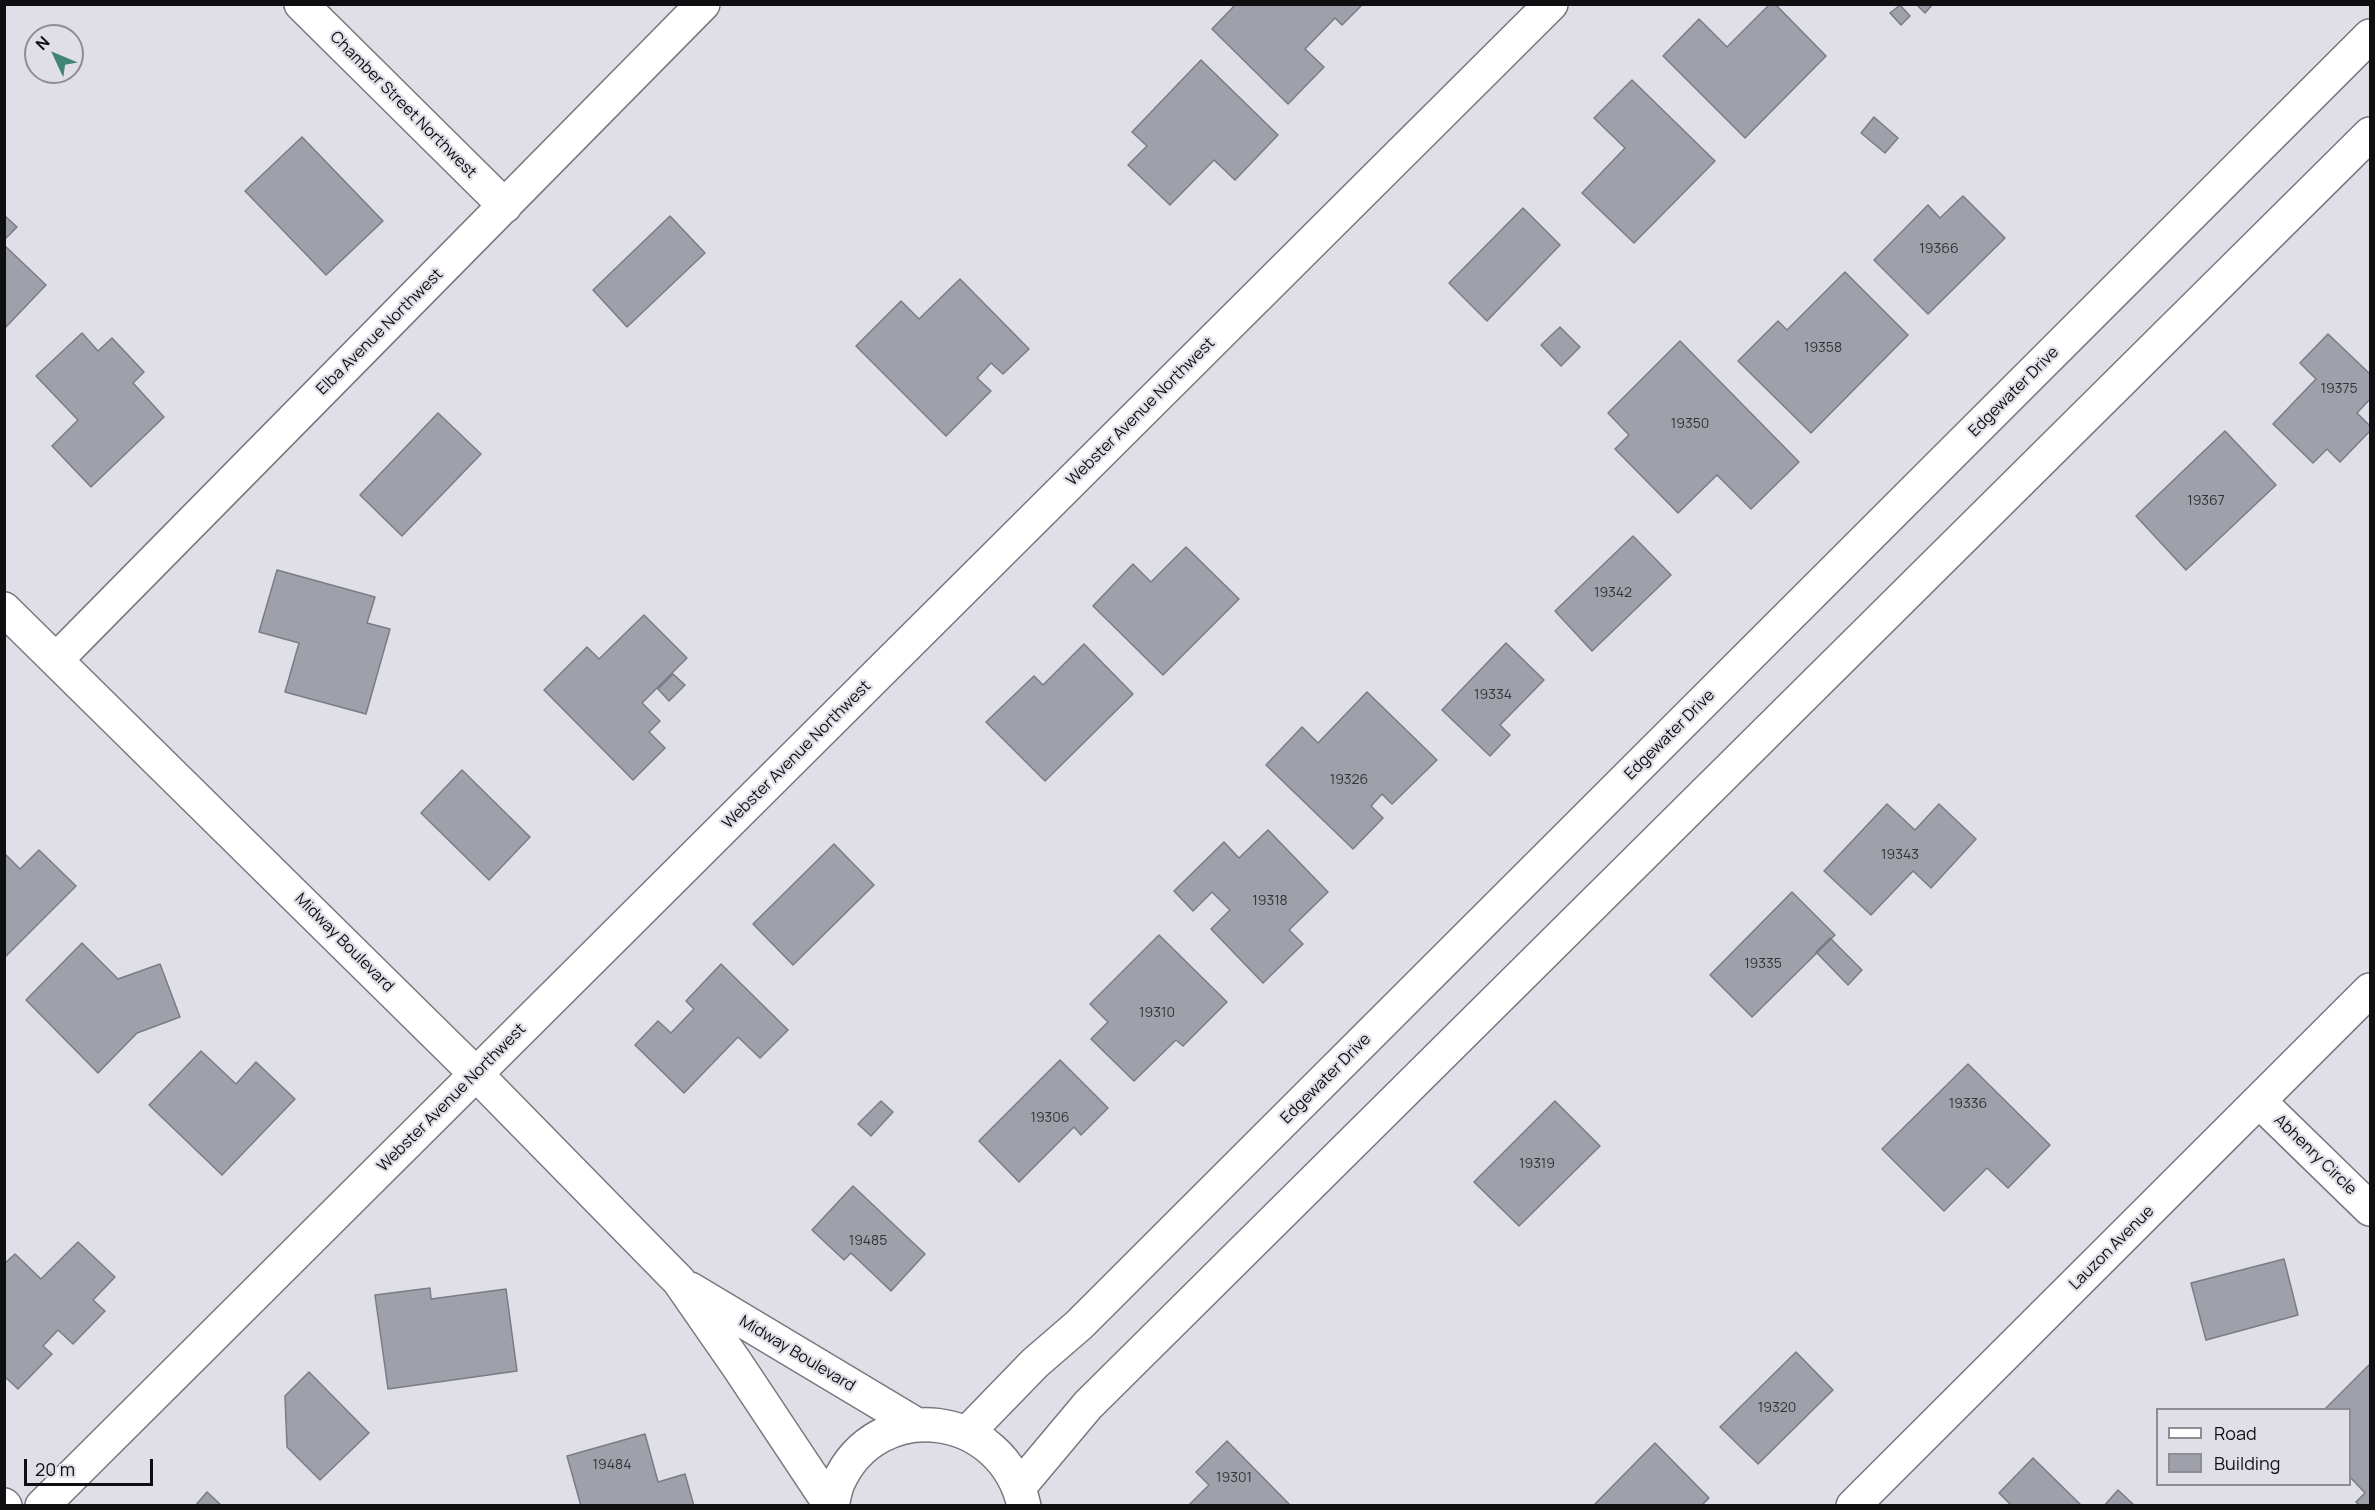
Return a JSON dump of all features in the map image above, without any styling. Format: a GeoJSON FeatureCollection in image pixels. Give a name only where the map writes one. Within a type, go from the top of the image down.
{"type":"FeatureCollection","features":[{"type":"Feature","properties":{"kind":"street","name":"Chamber Street Northwest"},"geometry":{"type":"LineString","coordinates":[[301,4],[505,206]]}},
{"type":"Feature","properties":{"kind":"street","name":"Elba Avenue Northwest"},"geometry":{"type":"LineString","coordinates":[[56,660],[703,4]]}},
{"type":"Feature","properties":{"kind":"street","name":"Webster Avenue Northwest"},"geometry":{"type":"LineString","coordinates":[[42,1506],[1551,4]]}},
{"type":"Feature","properties":{"kind":"street","name":"Edgewater Drive"},"geometry":{"type":"LineString","coordinates":[[968,1432],[1035,1363],[1079,1325],[2370,36]]}},
{"type":"Feature","properties":{"kind":"street"},"geometry":{"type":"LineString","coordinates":[[831,1506],[846,1469],[869,1444],[892,1431],[917,1425],[942,1426],[968,1432],[990,1445],[1007,1464],[1022,1496],[1088,1405],[2370,134]]}},
{"type":"Feature","properties":{"kind":"street","name":"Midway Boulevard"},"geometry":{"type":"LineString","coordinates":[[4,609],[476,1074],[679,1281],[738,1365],[831,1506]]}},
{"type":"Feature","properties":{"kind":"street","name":"Lauzon Avenue"},"geometry":{"type":"LineString","coordinates":[[1853,1506],[2370,990]]}},
{"type":"Feature","properties":{"kind":"street","name":"Abhenry Circle"},"geometry":{"type":"LineString","coordinates":[[2259,1101],[2370,1209]]}},
{"type":"Feature","properties":{"kind":"street","name":"Midway Boulevard"},"geometry":{"type":"LineString","coordinates":[[679,1281],[917,1425]]}},
{"type":"Feature","properties":{"kind":"building"},"geometry":{"type":"Polygon","coordinates":[[[1236,4],[1363,4],[1342,25],[1335,18],[1305,49],[1324,67],[1288,104],[1212,29],[1236,4]]]}},
{"type":"Feature","properties":{"kind":"building"},"geometry":{"type":"Polygon","coordinates":[[[1770,4],[1775,4],[1826,56],[1745,138],[1663,56],[1699,19],[1727,47],[1770,4]]]}},
{"type":"Feature","properties":{"kind":"building"},"geometry":{"type":"Polygon","coordinates":[[[1916,4],[1933,4],[1925,13],[1916,4]]]}},
{"type":"Feature","properties":{"kind":"building"},"geometry":{"type":"Polygon","coordinates":[[[1900,5],[1910,16],[1901,25],[1890,13],[1900,5]]]}},
{"type":"Feature","properties":{"kind":"building"},"geometry":{"type":"Polygon","coordinates":[[[1201,60],[1278,135],[1235,180],[1214,160],[1170,205],[1128,165],[1147,146],[1132,132],[1201,60]]]}},
{"type":"Feature","properties":{"kind":"building"},"geometry":{"type":"Polygon","coordinates":[[[1632,80],[1715,161],[1634,243],[1582,193],[1625,148],[1594,118],[1632,80]]]}},
{"type":"Feature","properties":{"kind":"building"},"geometry":{"type":"Polygon","coordinates":[[[1874,117],[1898,138],[1885,153],[1861,133],[1874,117]]]}},
{"type":"Feature","properties":{"kind":"building"},"geometry":{"type":"Polygon","coordinates":[[[302,137],[383,221],[326,275],[245,191],[302,137]]]}},
{"type":"Feature","properties":{"kind":"building"},"geometry":{"type":"Polygon","coordinates":[[[1963,196],[2005,238],[1928,314],[1874,260],[1928,205],[1940,218],[1963,196]]]}},
{"type":"Feature","properties":{"kind":"building"},"geometry":{"type":"Polygon","coordinates":[[[1523,208],[1560,245],[1487,321],[1449,283],[1523,208]]]}},
{"type":"Feature","properties":{"kind":"building"},"geometry":{"type":"Polygon","coordinates":[[[4,215],[17,227],[4,240],[4,215]]]}},
{"type":"Feature","properties":{"kind":"building"},"geometry":{"type":"Polygon","coordinates":[[[670,216],[705,253],[627,327],[593,290],[670,216]]]}},
{"type":"Feature","properties":{"kind":"building"},"geometry":{"type":"Polygon","coordinates":[[[4,245],[46,285],[4,329],[4,245]]]}},
{"type":"Feature","properties":{"kind":"building"},"geometry":{"type":"Polygon","coordinates":[[[1845,272],[1908,335],[1811,433],[1738,361],[1778,321],[1787,330],[1845,272]]]}},
{"type":"Feature","properties":{"kind":"building"},"geometry":{"type":"Polygon","coordinates":[[[960,279],[1029,349],[1003,374],[991,363],[977,378],[991,391],[946,436],[856,346],[901,301],[919,319],[960,279]]]}},
{"type":"Feature","properties":{"kind":"building"},"geometry":{"type":"Polygon","coordinates":[[[1560,327],[1580,347],[1561,366],[1541,345],[1560,327]]]}},
{"type":"Feature","properties":{"kind":"building"},"geometry":{"type":"Polygon","coordinates":[[[82,333],[98,351],[112,338],[144,372],[133,383],[164,417],[91,487],[52,446],[78,420],[36,376],[82,333]]]}},
{"type":"Feature","properties":{"kind":"building"},"geometry":{"type":"Polygon","coordinates":[[[2328,334],[2370,374],[2370,399],[2357,413],[2370,426],[2370,431],[2340,462],[2327,449],[2313,463],[2273,424],[2316,379],[2300,363],[2328,334]]]}},
{"type":"Feature","properties":{"kind":"building"},"geometry":{"type":"Polygon","coordinates":[[[1680,341],[1799,462],[1751,509],[1717,475],[1678,513],[1615,449],[1629,435],[1608,413],[1680,341]]]}},
{"type":"Feature","properties":{"kind":"building"},"geometry":{"type":"Polygon","coordinates":[[[438,413],[481,454],[402,536],[360,495],[438,413]]]}},
{"type":"Feature","properties":{"kind":"building"},"geometry":{"type":"Polygon","coordinates":[[[2225,431],[2276,485],[2186,570],[2136,516],[2225,431]]]}},
{"type":"Feature","properties":{"kind":"building"},"geometry":{"type":"Polygon","coordinates":[[[1633,536],[1671,575],[1592,651],[1555,611],[1633,536]]]}},
{"type":"Feature","properties":{"kind":"building"},"geometry":{"type":"Polygon","coordinates":[[[1186,547],[1239,599],[1163,675],[1093,606],[1133,564],[1151,582],[1186,547]]]}},
{"type":"Feature","properties":{"kind":"building"},"geometry":{"type":"Polygon","coordinates":[[[277,570],[375,597],[367,623],[390,629],[366,714],[285,692],[299,643],[259,632],[277,570]]]}},
{"type":"Feature","properties":{"kind":"building"},"geometry":{"type":"Polygon","coordinates":[[[644,615],[687,658],[642,703],[660,721],[649,732],[665,748],[633,780],[544,690],[587,647],[599,659],[644,615]]]}},
{"type":"Feature","properties":{"kind":"building"},"geometry":{"type":"Polygon","coordinates":[[[1506,643],[1544,680],[1500,725],[1510,735],[1490,756],[1442,710],[1506,643]]]}},
{"type":"Feature","properties":{"kind":"building"},"geometry":{"type":"Polygon","coordinates":[[[1084,644],[1133,694],[1045,781],[986,722],[1034,676],[1043,685],[1084,644]]]}},
{"type":"Feature","properties":{"kind":"building"},"geometry":{"type":"Polygon","coordinates":[[[673,674],[685,685],[669,701],[658,689],[673,674]]]}},
{"type":"Feature","properties":{"kind":"building"},"geometry":{"type":"Polygon","coordinates":[[[1367,692],[1437,760],[1392,804],[1382,794],[1371,806],[1383,818],[1353,849],[1266,765],[1302,727],[1318,743],[1367,692]]]}},
{"type":"Feature","properties":{"kind":"building"},"geometry":{"type":"Polygon","coordinates":[[[462,770],[530,837],[489,880],[421,813],[462,770]]]}},
{"type":"Feature","properties":{"kind":"building"},"geometry":{"type":"Polygon","coordinates":[[[1887,804],[1915,830],[1939,804],[1976,839],[1931,888],[1913,871],[1871,915],[1824,871],[1887,804]]]}},
{"type":"Feature","properties":{"kind":"building"},"geometry":{"type":"Polygon","coordinates":[[[1268,830],[1328,892],[1289,930],[1303,944],[1263,983],[1211,929],[1230,910],[1212,892],[1193,911],[1174,891],[1224,842],[1239,858],[1268,830]]]}},
{"type":"Feature","properties":{"kind":"building"},"geometry":{"type":"Polygon","coordinates":[[[834,844],[874,885],[793,965],[753,924],[834,844]]]}},
{"type":"Feature","properties":{"kind":"building"},"geometry":{"type":"Polygon","coordinates":[[[39,850],[76,886],[4,958],[4,853],[20,869],[39,850]]]}},
{"type":"Feature","properties":{"kind":"building"},"geometry":{"type":"Polygon","coordinates":[[[1792,892],[1835,935],[1752,1017],[1710,975],[1792,892]]]}},
{"type":"Feature","properties":{"kind":"building"},"geometry":{"type":"Polygon","coordinates":[[[1159,935],[1227,1002],[1183,1046],[1176,1040],[1134,1081],[1091,1039],[1108,1022],[1090,1004],[1159,935]]]}},
{"type":"Feature","properties":{"kind":"building"},"geometry":{"type":"Polygon","coordinates":[[[1830,938],[1862,970],[1848,985],[1816,952],[1830,938]]]}},
{"type":"Feature","properties":{"kind":"building"},"geometry":{"type":"Polygon","coordinates":[[[82,943],[118,979],[160,964],[180,1017],[137,1033],[98,1073],[26,1000],[82,943]]]}},
{"type":"Feature","properties":{"kind":"building"},"geometry":{"type":"Polygon","coordinates":[[[721,964],[788,1030],[760,1058],[738,1037],[684,1093],[635,1045],[658,1021],[671,1033],[694,1009],[686,1001],[721,964]]]}},
{"type":"Feature","properties":{"kind":"building"},"geometry":{"type":"Polygon","coordinates":[[[201,1051],[236,1084],[256,1062],[295,1099],[222,1175],[149,1105],[201,1051]]]}},
{"type":"Feature","properties":{"kind":"building"},"geometry":{"type":"Polygon","coordinates":[[[1060,1060],[1108,1108],[1081,1135],[1074,1127],[1019,1182],[979,1141],[1060,1060]]]}},
{"type":"Feature","properties":{"kind":"building"},"geometry":{"type":"Polygon","coordinates":[[[1968,1064],[2050,1145],[2008,1188],[1987,1168],[1944,1211],[1882,1149],[1968,1064]]]}},
{"type":"Feature","properties":{"kind":"building"},"geometry":{"type":"Polygon","coordinates":[[[881,1101],[893,1112],[871,1136],[858,1124],[881,1101]]]}},
{"type":"Feature","properties":{"kind":"building"},"geometry":{"type":"Polygon","coordinates":[[[1555,1101],[1600,1146],[1519,1226],[1474,1182],[1555,1101]]]}},
{"type":"Feature","properties":{"kind":"building"},"geometry":{"type":"Polygon","coordinates":[[[853,1186],[925,1254],[891,1291],[851,1253],[844,1260],[812,1230],[853,1186]]]}},
{"type":"Feature","properties":{"kind":"building"},"geometry":{"type":"Polygon","coordinates":[[[78,1242],[115,1277],[93,1300],[105,1311],[73,1344],[58,1330],[43,1346],[52,1354],[18,1389],[4,1376],[4,1264],[15,1254],[41,1279],[78,1242]]]}},
{"type":"Feature","properties":{"kind":"building"},"geometry":{"type":"Polygon","coordinates":[[[2284,1259],[2298,1315],[2206,1340],[2191,1283],[2284,1259]]]}},
{"type":"Feature","properties":{"kind":"building"},"geometry":{"type":"Polygon","coordinates":[[[430,1288],[431,1299],[506,1289],[517,1371],[388,1389],[375,1295],[430,1288]]]}},
{"type":"Feature","properties":{"kind":"building"},"geometry":{"type":"Polygon","coordinates":[[[1796,1352],[1833,1390],[1758,1464],[1720,1427],[1796,1352]]]}},
{"type":"Feature","properties":{"kind":"building"},"geometry":{"type":"Polygon","coordinates":[[[2369,1365],[2370,1506],[2360,1506],[2356,1502],[2365,1493],[2351,1478],[2351,1408],[2326,1408],[2369,1365]]]}},
{"type":"Feature","properties":{"kind":"building"},"geometry":{"type":"Polygon","coordinates":[[[309,1372],[369,1433],[320,1480],[287,1447],[285,1396],[309,1372]]]}},
{"type":"Feature","properties":{"kind":"building"},"geometry":{"type":"Polygon","coordinates":[[[645,1434],[658,1482],[685,1474],[694,1506],[581,1506],[567,1456],[645,1434]]]}},
{"type":"Feature","properties":{"kind":"building"},"geometry":{"type":"Polygon","coordinates":[[[1227,1441],[1291,1506],[1188,1506],[1209,1485],[1196,1472],[1227,1441]]]}},
{"type":"Feature","properties":{"kind":"building"},"geometry":{"type":"Polygon","coordinates":[[[1655,1443],[1709,1498],[1701,1506],[1593,1506],[1655,1443]]]}},
{"type":"Feature","properties":{"kind":"building"},"geometry":{"type":"Polygon","coordinates":[[[2033,1458],[2082,1506],[2012,1506],[1999,1493],[2033,1458]]]}},
{"type":"Feature","properties":{"kind":"building"},"geometry":{"type":"Polygon","coordinates":[[[2118,1490],[2135,1506],[2104,1506],[2118,1490]]]}},
{"type":"Feature","properties":{"kind":"building"},"geometry":{"type":"Polygon","coordinates":[[[207,1492],[222,1506],[195,1506],[207,1492]]]}}]}
